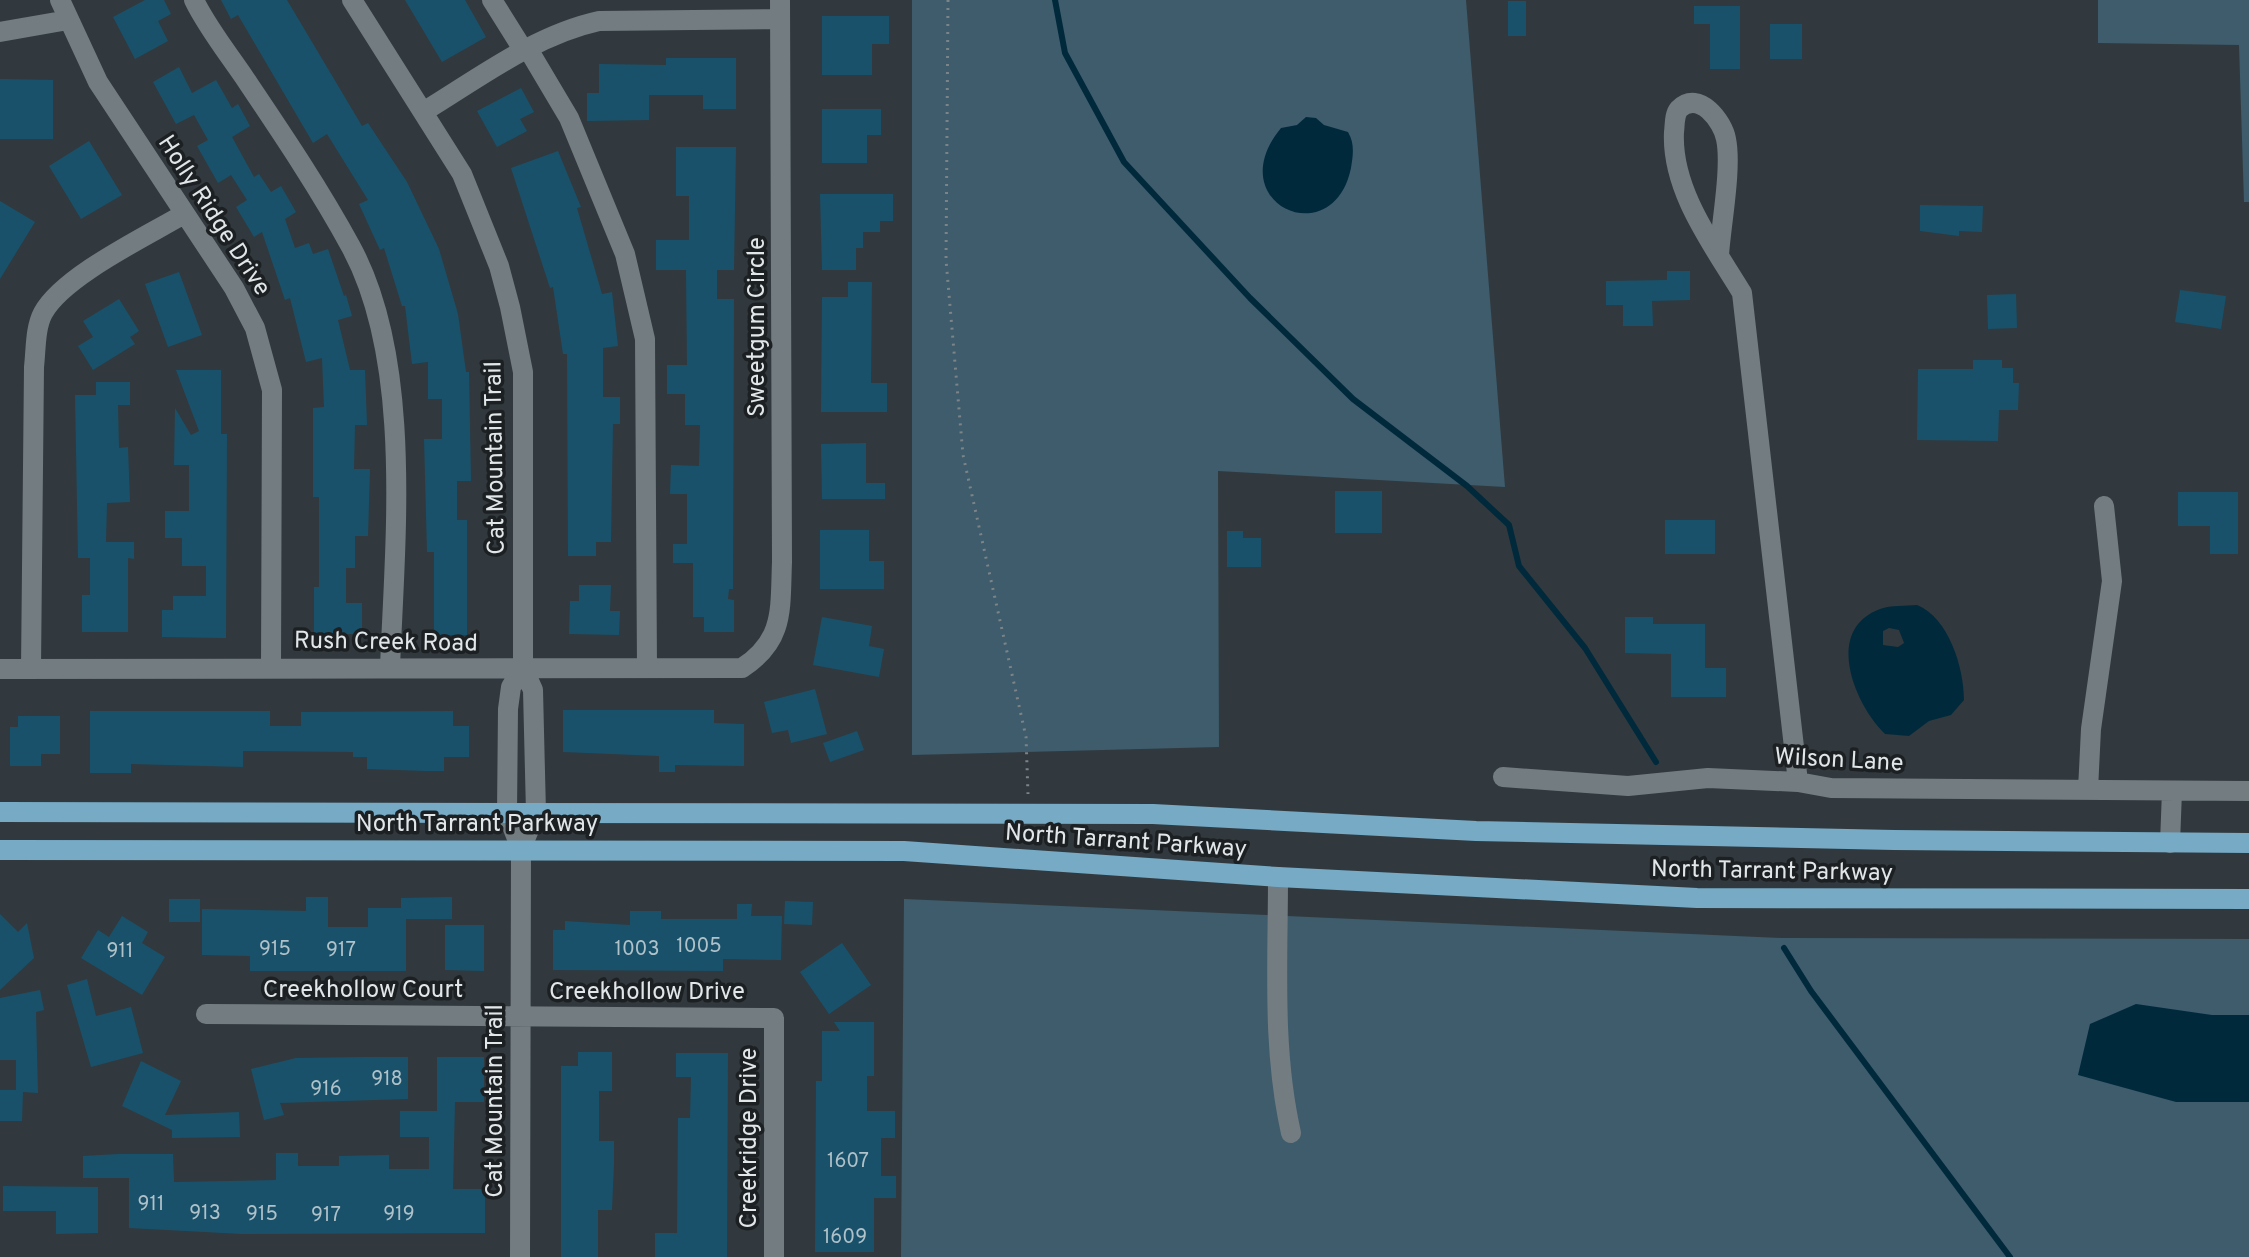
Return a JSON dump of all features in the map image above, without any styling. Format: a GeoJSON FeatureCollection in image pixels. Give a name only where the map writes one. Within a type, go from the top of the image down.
{"type":"FeatureCollection","features":[{"type":"Feature","properties":{"kind":"main road","name":"North Tarrant Parkway"},"geometry":{"type":"LineString","coordinates":[[0,812],[1178,815],[1476,831],[1665,836],[2249,843]]}},
{"type":"Feature","properties":{"kind":"main road","name":"North Tarrant Parkway"},"geometry":{"type":"LineString","coordinates":[[0,850],[904,851],[1278,877],[1697,898],[2249,899]]}},
{"type":"Feature","properties":{"kind":"street","name":"Holly Ridge Drive"},"geometry":{"type":"LineString","coordinates":[[60,0],[98,82],[234,288],[255,328],[272,390],[271,666]]}},
{"type":"Feature","properties":{"kind":"street"},"geometry":{"type":"LineString","coordinates":[[194,0],[300,162],[353,250],[382,328],[391,386],[390,667]]}},
{"type":"Feature","properties":{"kind":"street","name":"Cat Mountain Trail"},"geometry":{"type":"LineString","coordinates":[[352,0],[462,174],[499,266],[523,372],[523,668],[533,690],[536,813],[521,849]]}},
{"type":"Feature","properties":{"kind":"street"},"geometry":{"type":"LineString","coordinates":[[492,0],[569,118],[625,254],[645,339],[647,668]]}},
{"type":"Feature","properties":{"kind":"street"},"geometry":{"type":"LineString","coordinates":[[423,112],[526,50],[571,27],[599,21],[780,10]]}},
{"type":"Feature","properties":{"kind":"street","name":"Sweetgum Circle"},"geometry":{"type":"LineString","coordinates":[[766,651],[779,614],[782,562],[780,10]]}},
{"type":"Feature","properties":{"kind":"street"},"geometry":{"type":"LineString","coordinates":[[0,32],[68,20]]}},
{"type":"Feature","properties":{"kind":"street"},"geometry":{"type":"LineString","coordinates":[[1719,255],[1726,139],[1713,113],[1704,106],[1689,104],[1680,108],[1675,117],[1673,154],[1693,211],[1719,255],[1742,293],[1798,782]]}},
{"type":"Feature","properties":{"kind":"street"},"geometry":{"type":"LineString","coordinates":[[31,668],[34,367],[37,333],[43,313],[60,293],[97,265],[184,214]]}},
{"type":"Feature","properties":{"kind":"street"},"geometry":{"type":"LineString","coordinates":[[2088,790],[2091,729],[2112,581],[2104,506]]}},
{"type":"Feature","properties":{"kind":"street","name":"Rush Creek Road"},"geometry":{"type":"LineString","coordinates":[[0,669],[271,666],[742,668],[766,651]]}},
{"type":"Feature","properties":{"kind":"street","name":"Cat Mountain Trail"},"geometry":{"type":"LineString","coordinates":[[520,1257],[521,849],[507,813],[508,709],[511,687],[523,668]]}},
{"type":"Feature","properties":{"kind":"street","name":"Wilson Lane"},"geometry":{"type":"LineString","coordinates":[[1503,777],[1628,786],[1708,778],[1798,782],[1831,788],[2249,791]]}},
{"type":"Feature","properties":{"kind":"street"},"geometry":{"type":"LineString","coordinates":[[2170,843],[2172,791]]}},
{"type":"Feature","properties":{"kind":"street"},"geometry":{"type":"LineString","coordinates":[[1278,877],[1280,1087],[1291,1133]]}},
{"type":"Feature","properties":{"kind":"street","name":"Creekhollow Court"},"geometry":{"type":"LineString","coordinates":[[206,1014],[520,1016]]}},
{"type":"Feature","properties":{"kind":"street","name":"Creekhollow Drive"},"geometry":{"type":"LineString","coordinates":[[520,1016],[774,1018]]}},
{"type":"Feature","properties":{"kind":"street","name":"Creekridge Drive"},"geometry":{"type":"LineString","coordinates":[[774,1018],[774,1257]]}},
{"type":"Feature","properties":{"kind":"path"},"geometry":{"type":"LineString","coordinates":[[948,0],[946,260],[962,439],[991,587],[1026,737],[1028,813]]}},
{"type":"Feature","properties":{"kind":"shaded area"},"geometry":{"type":"Polygon","coordinates":[[[912,0],[1466,0],[1505,487],[1218,471],[1219,747],[912,755],[912,0]]]}},
{"type":"Feature","properties":{"kind":"shaded area"},"geometry":{"type":"Polygon","coordinates":[[[2098,0],[2249,0],[2249,202],[2244,202],[2239,45],[2098,43],[2098,0]]]}},
{"type":"Feature","properties":{"kind":"shaded area"},"geometry":{"type":"Polygon","coordinates":[[[1306,117],[1316,118],[1324,125],[1348,132],[1353,150],[1351,168],[1340,194],[1324,209],[1305,213],[1286,209],[1271,197],[1263,178],[1265,155],[1281,128],[1297,125],[1306,117]]]}},
{"type":"Feature","properties":{"kind":"shaded area"},"geometry":{"type":"Polygon","coordinates":[[[1917,605],[1938,621],[1946,632],[1958,659],[1964,700],[1951,715],[1929,721],[1909,736],[1885,734],[1855,687],[1849,650],[1853,633],[1863,619],[1880,609],[1917,605]],[[1889,628],[1883,631],[1883,645],[1898,647],[1904,643],[1899,630],[1889,628]]]}},
{"type":"Feature","properties":{"kind":"shaded area"},"geometry":{"type":"Polygon","coordinates":[[[904,899],[1781,938],[2249,939],[2249,1257],[901,1257],[904,899]]]}},
{"type":"Feature","properties":{"kind":"shaded area"},"geometry":{"type":"Polygon","coordinates":[[[2136,1004],[2212,1015],[2249,1015],[2249,1102],[2176,1102],[2078,1075],[2090,1024],[2136,1004]]]}},
{"type":"Feature","properties":{"kind":"building"},"geometry":{"type":"Polygon","coordinates":[[[145,0],[164,0],[171,14],[158,21],[168,41],[135,59],[113,17],[145,0]]]}},
{"type":"Feature","properties":{"kind":"building"},"geometry":{"type":"Polygon","coordinates":[[[221,0],[287,0],[362,126],[368,123],[407,182],[439,249],[458,314],[466,372],[469,372],[471,481],[457,481],[457,520],[467,520],[467,635],[434,635],[434,552],[427,552],[424,439],[442,439],[442,399],[428,399],[428,362],[412,364],[405,306],[402,306],[384,248],[380,250],[359,204],[368,200],[327,134],[313,143],[238,15],[231,19],[221,0]]]}},
{"type":"Feature","properties":{"kind":"building"},"geometry":{"type":"Polygon","coordinates":[[[405,0],[465,0],[486,37],[442,62],[405,0]]]}},
{"type":"Feature","properties":{"kind":"building"},"geometry":{"type":"Polygon","coordinates":[[[1508,1],[1526,1],[1526,36],[1508,36],[1508,1]]]}},
{"type":"Feature","properties":{"kind":"building"},"geometry":{"type":"Polygon","coordinates":[[[1694,6],[1740,6],[1740,69],[1710,69],[1710,24],[1694,24],[1694,6]]]}},
{"type":"Feature","properties":{"kind":"building"},"geometry":{"type":"Polygon","coordinates":[[[822,16],[889,16],[889,44],[872,44],[872,75],[822,75],[822,16]]]}},
{"type":"Feature","properties":{"kind":"building"},"geometry":{"type":"Polygon","coordinates":[[[1770,24],[1802,24],[1802,59],[1770,59],[1770,24]]]}},
{"type":"Feature","properties":{"kind":"building"},"geometry":{"type":"Polygon","coordinates":[[[666,58],[736,58],[736,109],[703,109],[703,95],[649,95],[649,120],[587,121],[587,93],[599,93],[599,64],[666,65],[666,58]]]}},
{"type":"Feature","properties":{"kind":"building"},"geometry":{"type":"Polygon","coordinates":[[[179,67],[192,93],[216,80],[232,108],[238,104],[250,126],[232,137],[254,177],[259,174],[271,192],[281,186],[296,212],[285,219],[295,248],[309,243],[313,254],[328,249],[346,295],[352,316],[338,320],[350,370],[365,370],[367,425],[355,425],[354,469],[370,469],[368,536],[355,536],[355,568],[346,568],[346,603],[362,603],[362,634],[314,634],[314,587],[319,587],[319,497],[313,497],[313,408],[324,407],[322,358],[306,362],[290,298],[285,300],[262,232],[254,237],[236,207],[247,200],[231,175],[218,183],[197,146],[208,140],[194,115],[176,124],[153,82],[179,67]]]}},
{"type":"Feature","properties":{"kind":"building"},"geometry":{"type":"Polygon","coordinates":[[[0,79],[53,80],[53,139],[0,139],[0,79]]]}},
{"type":"Feature","properties":{"kind":"building"},"geometry":{"type":"Polygon","coordinates":[[[521,88],[534,112],[520,119],[527,131],[497,147],[477,111],[521,88]]]}},
{"type":"Feature","properties":{"kind":"building"},"geometry":{"type":"Polygon","coordinates":[[[822,109],[881,109],[881,135],[867,135],[867,163],[822,163],[822,109]]]}},
{"type":"Feature","properties":{"kind":"building"},"geometry":{"type":"Polygon","coordinates":[[[89,141],[122,195],[81,219],[49,166],[89,141]]]}},
{"type":"Feature","properties":{"kind":"building"},"geometry":{"type":"Polygon","coordinates":[[[676,147],[736,147],[734,270],[717,270],[717,299],[734,299],[733,589],[729,589],[728,599],[734,600],[734,632],[704,632],[704,617],[693,617],[693,563],[673,563],[673,544],[687,544],[687,494],[670,494],[671,465],[699,466],[700,425],[685,425],[685,394],[667,394],[667,365],[687,365],[686,270],[656,270],[656,240],[689,240],[689,196],[676,196],[676,147]]]}},
{"type":"Feature","properties":{"kind":"building"},"geometry":{"type":"Polygon","coordinates":[[[558,151],[581,207],[577,208],[602,294],[612,292],[618,346],[603,348],[603,397],[620,397],[620,424],[613,424],[611,542],[596,542],[596,556],[568,556],[567,354],[563,354],[553,287],[550,288],[511,168],[558,151]]]}},
{"type":"Feature","properties":{"kind":"building"},"geometry":{"type":"Polygon","coordinates":[[[820,194],[893,194],[893,221],[880,221],[880,232],[863,232],[863,248],[856,248],[856,270],[822,270],[820,194]]]}},
{"type":"Feature","properties":{"kind":"building"},"geometry":{"type":"Polygon","coordinates":[[[0,201],[35,222],[0,279],[0,201]]]}},
{"type":"Feature","properties":{"kind":"building"},"geometry":{"type":"Polygon","coordinates":[[[1920,205],[1983,206],[1982,232],[1959,231],[1959,236],[1920,231],[1920,205]]]}},
{"type":"Feature","properties":{"kind":"building"},"geometry":{"type":"Polygon","coordinates":[[[1667,271],[1690,271],[1690,300],[1652,301],[1653,326],[1623,326],[1623,305],[1606,305],[1606,281],[1667,280],[1667,271]]]}},
{"type":"Feature","properties":{"kind":"building"},"geometry":{"type":"Polygon","coordinates":[[[179,272],[202,335],[168,347],[145,284],[179,272]]]}},
{"type":"Feature","properties":{"kind":"building"},"geometry":{"type":"Polygon","coordinates":[[[848,282],[872,282],[871,383],[887,383],[887,412],[821,412],[822,297],[848,297],[848,282]]]}},
{"type":"Feature","properties":{"kind":"building"},"geometry":{"type":"Polygon","coordinates":[[[2180,290],[2226,296],[2221,329],[2175,322],[2180,290]]]}},
{"type":"Feature","properties":{"kind":"building"},"geometry":{"type":"Polygon","coordinates":[[[2016,294],[2017,328],[1988,329],[1987,295],[2016,294]]]}},
{"type":"Feature","properties":{"kind":"building"},"geometry":{"type":"Polygon","coordinates":[[[119,299],[139,331],[130,337],[135,344],[93,370],[78,346],[93,337],[83,321],[119,299]]]}},
{"type":"Feature","properties":{"kind":"building"},"geometry":{"type":"Polygon","coordinates":[[[1973,360],[2002,360],[2002,368],[2013,368],[2013,383],[2019,383],[2018,410],[1999,410],[1998,441],[1917,440],[1918,369],[1973,369],[1973,360]]]}},
{"type":"Feature","properties":{"kind":"building"},"geometry":{"type":"Polygon","coordinates":[[[176,370],[221,370],[221,434],[227,434],[226,638],[162,637],[162,610],[173,610],[173,596],[206,596],[206,566],[182,566],[182,538],[165,538],[165,511],[189,511],[189,465],[174,465],[175,408],[191,435],[199,431],[176,370]]]}},
{"type":"Feature","properties":{"kind":"building"},"geometry":{"type":"Polygon","coordinates":[[[96,382],[130,382],[130,405],[118,405],[119,448],[128,447],[130,502],[107,503],[106,542],[134,542],[134,559],[128,558],[128,632],[82,632],[82,595],[90,595],[90,558],[78,558],[75,395],[96,395],[96,382]]]}},
{"type":"Feature","properties":{"kind":"building"},"geometry":{"type":"Polygon","coordinates":[[[866,443],[866,483],[885,483],[885,499],[822,499],[821,444],[866,443]]]}},
{"type":"Feature","properties":{"kind":"building"},"geometry":{"type":"Polygon","coordinates":[[[1335,491],[1382,491],[1382,533],[1335,533],[1335,491]]]}},
{"type":"Feature","properties":{"kind":"building"},"geometry":{"type":"Polygon","coordinates":[[[2178,492],[2238,492],[2238,554],[2210,554],[2210,526],[2178,526],[2178,492]]]}},
{"type":"Feature","properties":{"kind":"building"},"geometry":{"type":"Polygon","coordinates":[[[1665,520],[1715,520],[1715,554],[1665,554],[1665,520]]]}},
{"type":"Feature","properties":{"kind":"building"},"geometry":{"type":"Polygon","coordinates":[[[820,530],[869,530],[869,561],[884,561],[884,589],[820,589],[820,530]]]}},
{"type":"Feature","properties":{"kind":"building"},"geometry":{"type":"Polygon","coordinates":[[[1227,531],[1243,531],[1243,538],[1261,538],[1261,567],[1227,567],[1227,531]]]}},
{"type":"Feature","properties":{"kind":"building"},"geometry":{"type":"Polygon","coordinates":[[[579,585],[611,585],[610,611],[620,611],[619,635],[569,634],[570,601],[579,601],[579,585]]]}},
{"type":"Feature","properties":{"kind":"building"},"geometry":{"type":"Polygon","coordinates":[[[822,617],[872,626],[869,646],[884,649],[879,677],[813,665],[822,617]]]}},
{"type":"Feature","properties":{"kind":"building"},"geometry":{"type":"Polygon","coordinates":[[[1625,617],[1653,617],[1653,624],[1705,624],[1705,668],[1726,668],[1726,697],[1671,697],[1671,654],[1625,653],[1625,617]]]}},
{"type":"Feature","properties":{"kind":"building"},"geometry":{"type":"Polygon","coordinates":[[[815,689],[827,734],[791,743],[788,730],[772,733],[764,702],[815,689]]]}},
{"type":"Feature","properties":{"kind":"building"},"geometry":{"type":"Polygon","coordinates":[[[563,710],[714,710],[714,723],[744,724],[744,766],[675,765],[675,772],[659,772],[659,756],[563,752],[563,710]]]}},
{"type":"Feature","properties":{"kind":"building"},"geometry":{"type":"Polygon","coordinates":[[[90,711],[270,711],[270,726],[301,726],[301,712],[453,711],[453,726],[469,726],[469,757],[444,757],[444,771],[426,771],[367,769],[367,757],[353,757],[353,752],[243,751],[243,767],[131,764],[131,773],[90,773],[90,711]]]}},
{"type":"Feature","properties":{"kind":"building"},"geometry":{"type":"Polygon","coordinates":[[[18,716],[60,716],[60,754],[41,754],[41,766],[10,766],[10,727],[18,727],[18,716]]]}},
{"type":"Feature","properties":{"kind":"building"},"geometry":{"type":"Polygon","coordinates":[[[857,731],[864,750],[830,762],[823,743],[857,731]]]}},
{"type":"Feature","properties":{"kind":"building"},"geometry":{"type":"Polygon","coordinates":[[[306,897],[328,897],[328,927],[368,927],[368,908],[401,908],[401,898],[452,897],[452,919],[406,919],[406,971],[250,971],[250,956],[202,955],[202,909],[306,911],[306,897]]]}},
{"type":"Feature","properties":{"kind":"building"},"geometry":{"type":"Polygon","coordinates":[[[169,899],[200,899],[200,922],[169,922],[169,899]]]}},
{"type":"Feature","properties":{"kind":"building"},"geometry":{"type":"Polygon","coordinates":[[[785,901],[813,902],[812,925],[784,924],[785,901]]]}},
{"type":"Feature","properties":{"kind":"building"},"geometry":{"type":"Polygon","coordinates":[[[737,904],[752,904],[751,916],[782,916],[781,960],[723,959],[723,971],[553,970],[553,930],[565,930],[565,921],[630,925],[630,911],[661,911],[661,919],[737,919],[737,904]]]}},
{"type":"Feature","properties":{"kind":"building"},"geometry":{"type":"Polygon","coordinates":[[[0,914],[18,932],[27,923],[34,958],[0,990],[0,914]]]}},
{"type":"Feature","properties":{"kind":"building"},"geometry":{"type":"Polygon","coordinates":[[[122,916],[148,932],[142,943],[165,957],[142,995],[81,958],[98,930],[109,937],[122,916]]]}},
{"type":"Feature","properties":{"kind":"building"},"geometry":{"type":"Polygon","coordinates":[[[445,925],[484,925],[484,971],[445,970],[445,925]]]}},
{"type":"Feature","properties":{"kind":"building"},"geometry":{"type":"Polygon","coordinates":[[[842,943],[871,985],[829,1014],[800,972],[842,943]]]}},
{"type":"Feature","properties":{"kind":"building"},"geometry":{"type":"Polygon","coordinates":[[[87,979],[96,1016],[131,1007],[143,1053],[91,1067],[67,985],[87,979]]]}},
{"type":"Feature","properties":{"kind":"building"},"geometry":{"type":"Polygon","coordinates":[[[40,990],[44,1010],[36,1012],[38,1093],[23,1092],[22,1121],[0,1121],[0,1090],[16,1090],[16,1060],[0,1060],[0,998],[40,990]]]}},
{"type":"Feature","properties":{"kind":"building"},"geometry":{"type":"Polygon","coordinates":[[[834,1022],[874,1022],[874,1076],[867,1076],[867,1111],[895,1111],[895,1138],[881,1138],[881,1176],[896,1176],[896,1198],[874,1198],[874,1252],[815,1252],[816,1081],[822,1081],[822,1031],[840,1031],[834,1022]]]}},
{"type":"Feature","properties":{"kind":"building"},"geometry":{"type":"Polygon","coordinates":[[[578,1052],[612,1052],[612,1091],[599,1091],[599,1141],[614,1141],[612,1210],[598,1210],[598,1257],[561,1257],[561,1066],[578,1066],[578,1052]]]}},
{"type":"Feature","properties":{"kind":"building"},"geometry":{"type":"Polygon","coordinates":[[[676,1053],[728,1053],[727,1257],[655,1257],[655,1233],[677,1233],[678,1118],[690,1118],[691,1077],[676,1077],[676,1053]]]}},
{"type":"Feature","properties":{"kind":"building"},"geometry":{"type":"Polygon","coordinates":[[[408,1057],[408,1099],[280,1103],[284,1115],[264,1120],[251,1069],[296,1058],[408,1057]]]}},
{"type":"Feature","properties":{"kind":"building"},"geometry":{"type":"Polygon","coordinates":[[[437,1057],[484,1057],[484,1102],[455,1102],[453,1189],[485,1189],[485,1233],[242,1234],[129,1228],[129,1178],[83,1178],[83,1156],[118,1154],[173,1154],[174,1182],[276,1180],[276,1153],[298,1153],[298,1166],[339,1166],[339,1156],[389,1155],[389,1169],[429,1169],[429,1137],[400,1137],[400,1111],[437,1111],[437,1057]]]}},
{"type":"Feature","properties":{"kind":"building"},"geometry":{"type":"Polygon","coordinates":[[[141,1061],[181,1081],[165,1115],[239,1112],[240,1137],[172,1138],[172,1130],[122,1106],[141,1061]]]}},
{"type":"Feature","properties":{"kind":"building"},"geometry":{"type":"Polygon","coordinates":[[[3,1186],[98,1187],[98,1233],[56,1234],[56,1211],[3,1211],[3,1186]]]}},
{"type":"Feature","properties":{"kind":"waterway"},"geometry":{"type":"LineString","coordinates":[[1055,0],[1065,53],[1124,162],[1250,298],[1353,399],[1467,486],[1509,525],[1519,566],[1585,648],[1656,762]]}},
{"type":"Feature","properties":{"kind":"waterway"},"geometry":{"type":"LineString","coordinates":[[1784,948],[1811,991],[2010,1257]]}}]}
